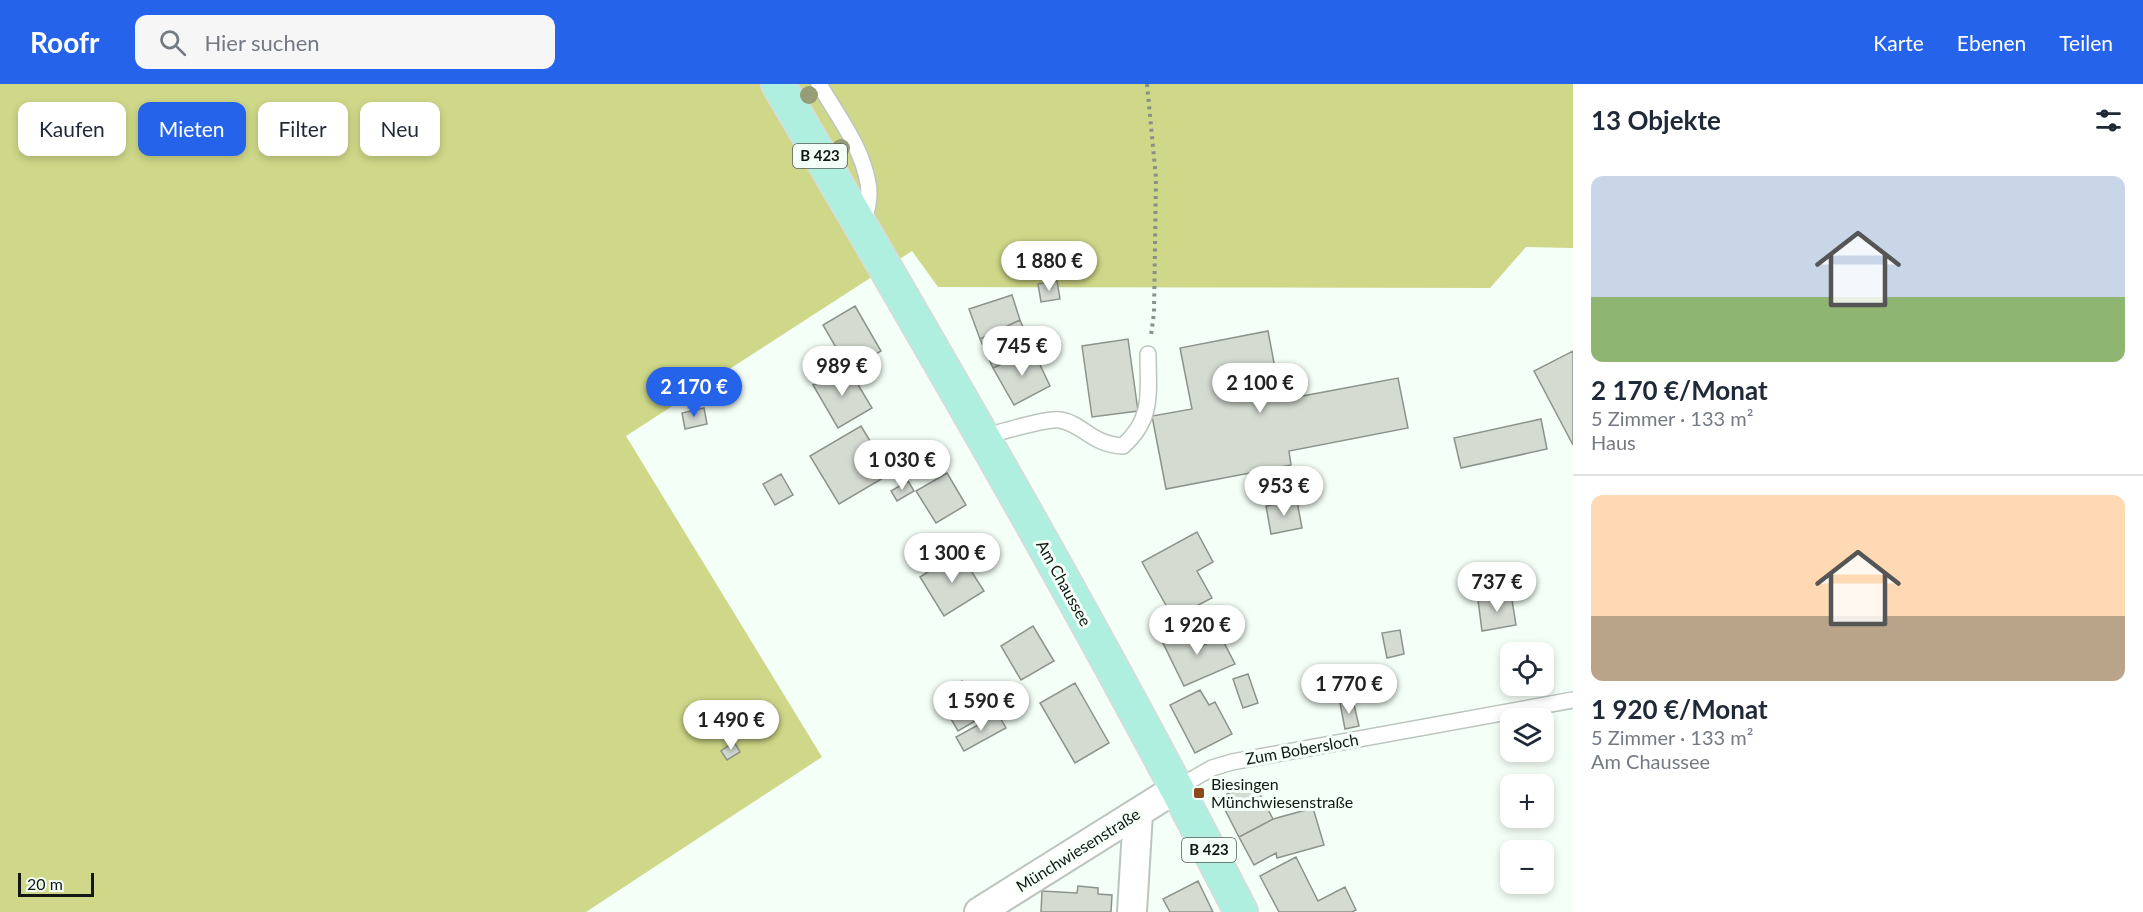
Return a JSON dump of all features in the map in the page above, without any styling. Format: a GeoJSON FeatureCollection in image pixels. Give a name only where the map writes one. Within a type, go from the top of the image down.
{"type":"FeatureCollection","features":[{"type":"Feature","properties":{"kind":"main road","name":"B 423"},"geometry":{"type":"LineString","coordinates":[[778,84],[862,228]]}},
{"type":"Feature","properties":{"kind":"main road","name":"Am Chaussee"},"geometry":{"type":"LineString","coordinates":[[862,228],[982,437],[1177,788],[1241,912]]}},
{"type":"Feature","properties":{"kind":"street","name":"Münchwiesenstraße"},"geometry":{"type":"LineString","coordinates":[[980,912],[1177,788]]}},
{"type":"Feature","properties":{"kind":"street"},"geometry":{"type":"LineString","coordinates":[[1132,912],[1138,813]]}},
{"type":"Feature","properties":{"kind":"lane"},"geometry":{"type":"LineString","coordinates":[[819,84],[855,146],[868,183],[869,203],[862,228]]}},
{"type":"Feature","properties":{"kind":"lane"},"geometry":{"type":"LineString","coordinates":[[982,437],[1058,419],[1076,426],[1106,445],[1123,446],[1138,432],[1148,410],[1148,354]]}},
{"type":"Feature","properties":{"kind":"lane","name":"Zum Bobersloch"},"geometry":{"type":"LineString","coordinates":[[1177,788],[1212,768],[1232,762],[1573,700]]}},
{"type":"Feature","properties":{"kind":"path"},"geometry":{"type":"LineString","coordinates":[[1147,84],[1156,178],[1154,313],[1148,354]]}},
{"type":"Feature","properties":{"kind":"green space"},"geometry":{"type":"Polygon","coordinates":[[[0,84],[1573,84],[1573,248],[1526,247],[1490,288],[938,287],[912,251],[626,436],[822,757],[586,912],[0,912],[0,84]]]}},
{"type":"Feature","properties":{"kind":"building"},"geometry":{"type":"Polygon","coordinates":[[[1057,281],[1060,299],[1041,302],[1038,284],[1057,281]]]}},
{"type":"Feature","properties":{"kind":"building"},"geometry":{"type":"Polygon","coordinates":[[[1012,295],[1020,320],[980,339],[969,309],[1012,295]]]}},
{"type":"Feature","properties":{"kind":"building"},"geometry":{"type":"Polygon","coordinates":[[[855,306],[881,351],[849,370],[823,325],[855,306]]]}},
{"type":"Feature","properties":{"kind":"building"},"geometry":{"type":"Polygon","coordinates":[[[1020,320],[1033,350],[993,368],[980,339],[1020,320]]]}},
{"type":"Feature","properties":{"kind":"building"},"geometry":{"type":"Polygon","coordinates":[[[1268,331],[1281,400],[1398,378],[1408,428],[1289,451],[1291,465],[1166,489],[1152,416],[1192,409],[1180,348],[1268,331]]]}},
{"type":"Feature","properties":{"kind":"building"},"geometry":{"type":"Polygon","coordinates":[[[1128,339],[1138,411],[1092,417],[1082,346],[1128,339]]]}},
{"type":"Feature","properties":{"kind":"building"},"geometry":{"type":"Polygon","coordinates":[[[1033,350],[1050,386],[1014,405],[993,368],[1033,350]]]}},
{"type":"Feature","properties":{"kind":"building"},"geometry":{"type":"Polygon","coordinates":[[[1573,351],[1573,445],[1534,371],[1573,351]]]}},
{"type":"Feature","properties":{"kind":"building"},"geometry":{"type":"Polygon","coordinates":[[[847,366],[872,408],[838,428],[813,385],[847,366]]]}},
{"type":"Feature","properties":{"kind":"building"},"geometry":{"type":"Polygon","coordinates":[[[704,408],[707,424],[685,429],[682,413],[704,408]]]}},
{"type":"Feature","properties":{"kind":"building"},"geometry":{"type":"Polygon","coordinates":[[[1541,419],[1547,449],[1461,468],[1454,438],[1541,419]]]}},
{"type":"Feature","properties":{"kind":"building"},"geometry":{"type":"Polygon","coordinates":[[[861,426],[890,474],[839,504],[810,456],[861,426]]]}},
{"type":"Feature","properties":{"kind":"building"},"geometry":{"type":"Polygon","coordinates":[[[947,473],[966,505],[936,523],[916,491],[947,473]]]}},
{"type":"Feature","properties":{"kind":"building"},"geometry":{"type":"Polygon","coordinates":[[[781,474],[793,495],[775,505],[763,484],[781,474]]]}},
{"type":"Feature","properties":{"kind":"building"},"geometry":{"type":"Polygon","coordinates":[[[908,481],[914,491],[897,501],[891,491],[908,481]]]}},
{"type":"Feature","properties":{"kind":"building"},"geometry":{"type":"Polygon","coordinates":[[[1297,501],[1302,528],[1271,534],[1266,506],[1297,501]]]}},
{"type":"Feature","properties":{"kind":"building"},"geometry":{"type":"Polygon","coordinates":[[[1197,532],[1213,562],[1197,571],[1212,598],[1173,618],[1142,562],[1197,532]]]}},
{"type":"Feature","properties":{"kind":"building"},"geometry":{"type":"Polygon","coordinates":[[[959,552],[984,591],[944,616],[920,577],[959,552]]]}},
{"type":"Feature","properties":{"kind":"building"},"geometry":{"type":"Polygon","coordinates":[[[1511,594],[1516,625],[1482,631],[1478,600],[1511,594]]]}},
{"type":"Feature","properties":{"kind":"building"},"geometry":{"type":"Polygon","coordinates":[[[1033,626],[1054,661],[1021,680],[1001,646],[1033,626]]]}},
{"type":"Feature","properties":{"kind":"building"},"geometry":{"type":"Polygon","coordinates":[[[1190,627],[1200,647],[1221,637],[1235,664],[1184,686],[1162,641],[1190,627]]]}},
{"type":"Feature","properties":{"kind":"building"},"geometry":{"type":"Polygon","coordinates":[[[1400,630],[1404,654],[1387,658],[1382,633],[1400,630]]]}},
{"type":"Feature","properties":{"kind":"building"},"geometry":{"type":"Polygon","coordinates":[[[1248,674],[1258,703],[1243,708],[1233,679],[1248,674]]]}},
{"type":"Feature","properties":{"kind":"building"},"geometry":{"type":"Polygon","coordinates":[[[962,681],[971,698],[983,691],[994,710],[958,731],[937,695],[962,681]]]}},
{"type":"Feature","properties":{"kind":"building"},"geometry":{"type":"Polygon","coordinates":[[[1075,683],[1109,743],[1075,763],[1040,703],[1075,683]]]}},
{"type":"Feature","properties":{"kind":"building"},"geometry":{"type":"Polygon","coordinates":[[[1200,690],[1209,705],[1215,702],[1232,734],[1195,753],[1170,705],[1200,690]]]}},
{"type":"Feature","properties":{"kind":"building"},"geometry":{"type":"Polygon","coordinates":[[[1353,700],[1359,726],[1345,729],[1340,703],[1353,700]]]}},
{"type":"Feature","properties":{"kind":"building"},"geometry":{"type":"Polygon","coordinates":[[[998,714],[1006,728],[964,751],[956,737],[998,714]]]}},
{"type":"Feature","properties":{"kind":"building"},"geometry":{"type":"Polygon","coordinates":[[[734,742],[740,752],[727,760],[721,751],[734,742]]]}},
{"type":"Feature","properties":{"kind":"building"},"geometry":{"type":"Polygon","coordinates":[[[1253,781],[1273,819],[1239,837],[1219,798],[1253,781]]]}},
{"type":"Feature","properties":{"kind":"building"},"geometry":{"type":"Polygon","coordinates":[[[1313,808],[1324,845],[1277,858],[1276,853],[1254,865],[1239,837],[1273,819],[1313,808]]]}},
{"type":"Feature","properties":{"kind":"building"},"geometry":{"type":"Polygon","coordinates":[[[1296,857],[1318,901],[1345,887],[1356,910],[1352,912],[1279,912],[1260,876],[1296,857]]]}},
{"type":"Feature","properties":{"kind":"building"},"geometry":{"type":"Polygon","coordinates":[[[1198,881],[1213,912],[1170,912],[1163,899],[1198,881]]]}},
{"type":"Feature","properties":{"kind":"building"},"geometry":{"type":"Polygon","coordinates":[[[1078,886],[1098,888],[1098,894],[1112,895],[1111,912],[1041,912],[1042,891],[1077,893],[1078,886]]]}},
{"type":"Feature","properties":{"kind":"place","name":"Biesingen Münchwiesenstraße"},"geometry":{"type":"Point","coordinates":[1199,793]}}]}
